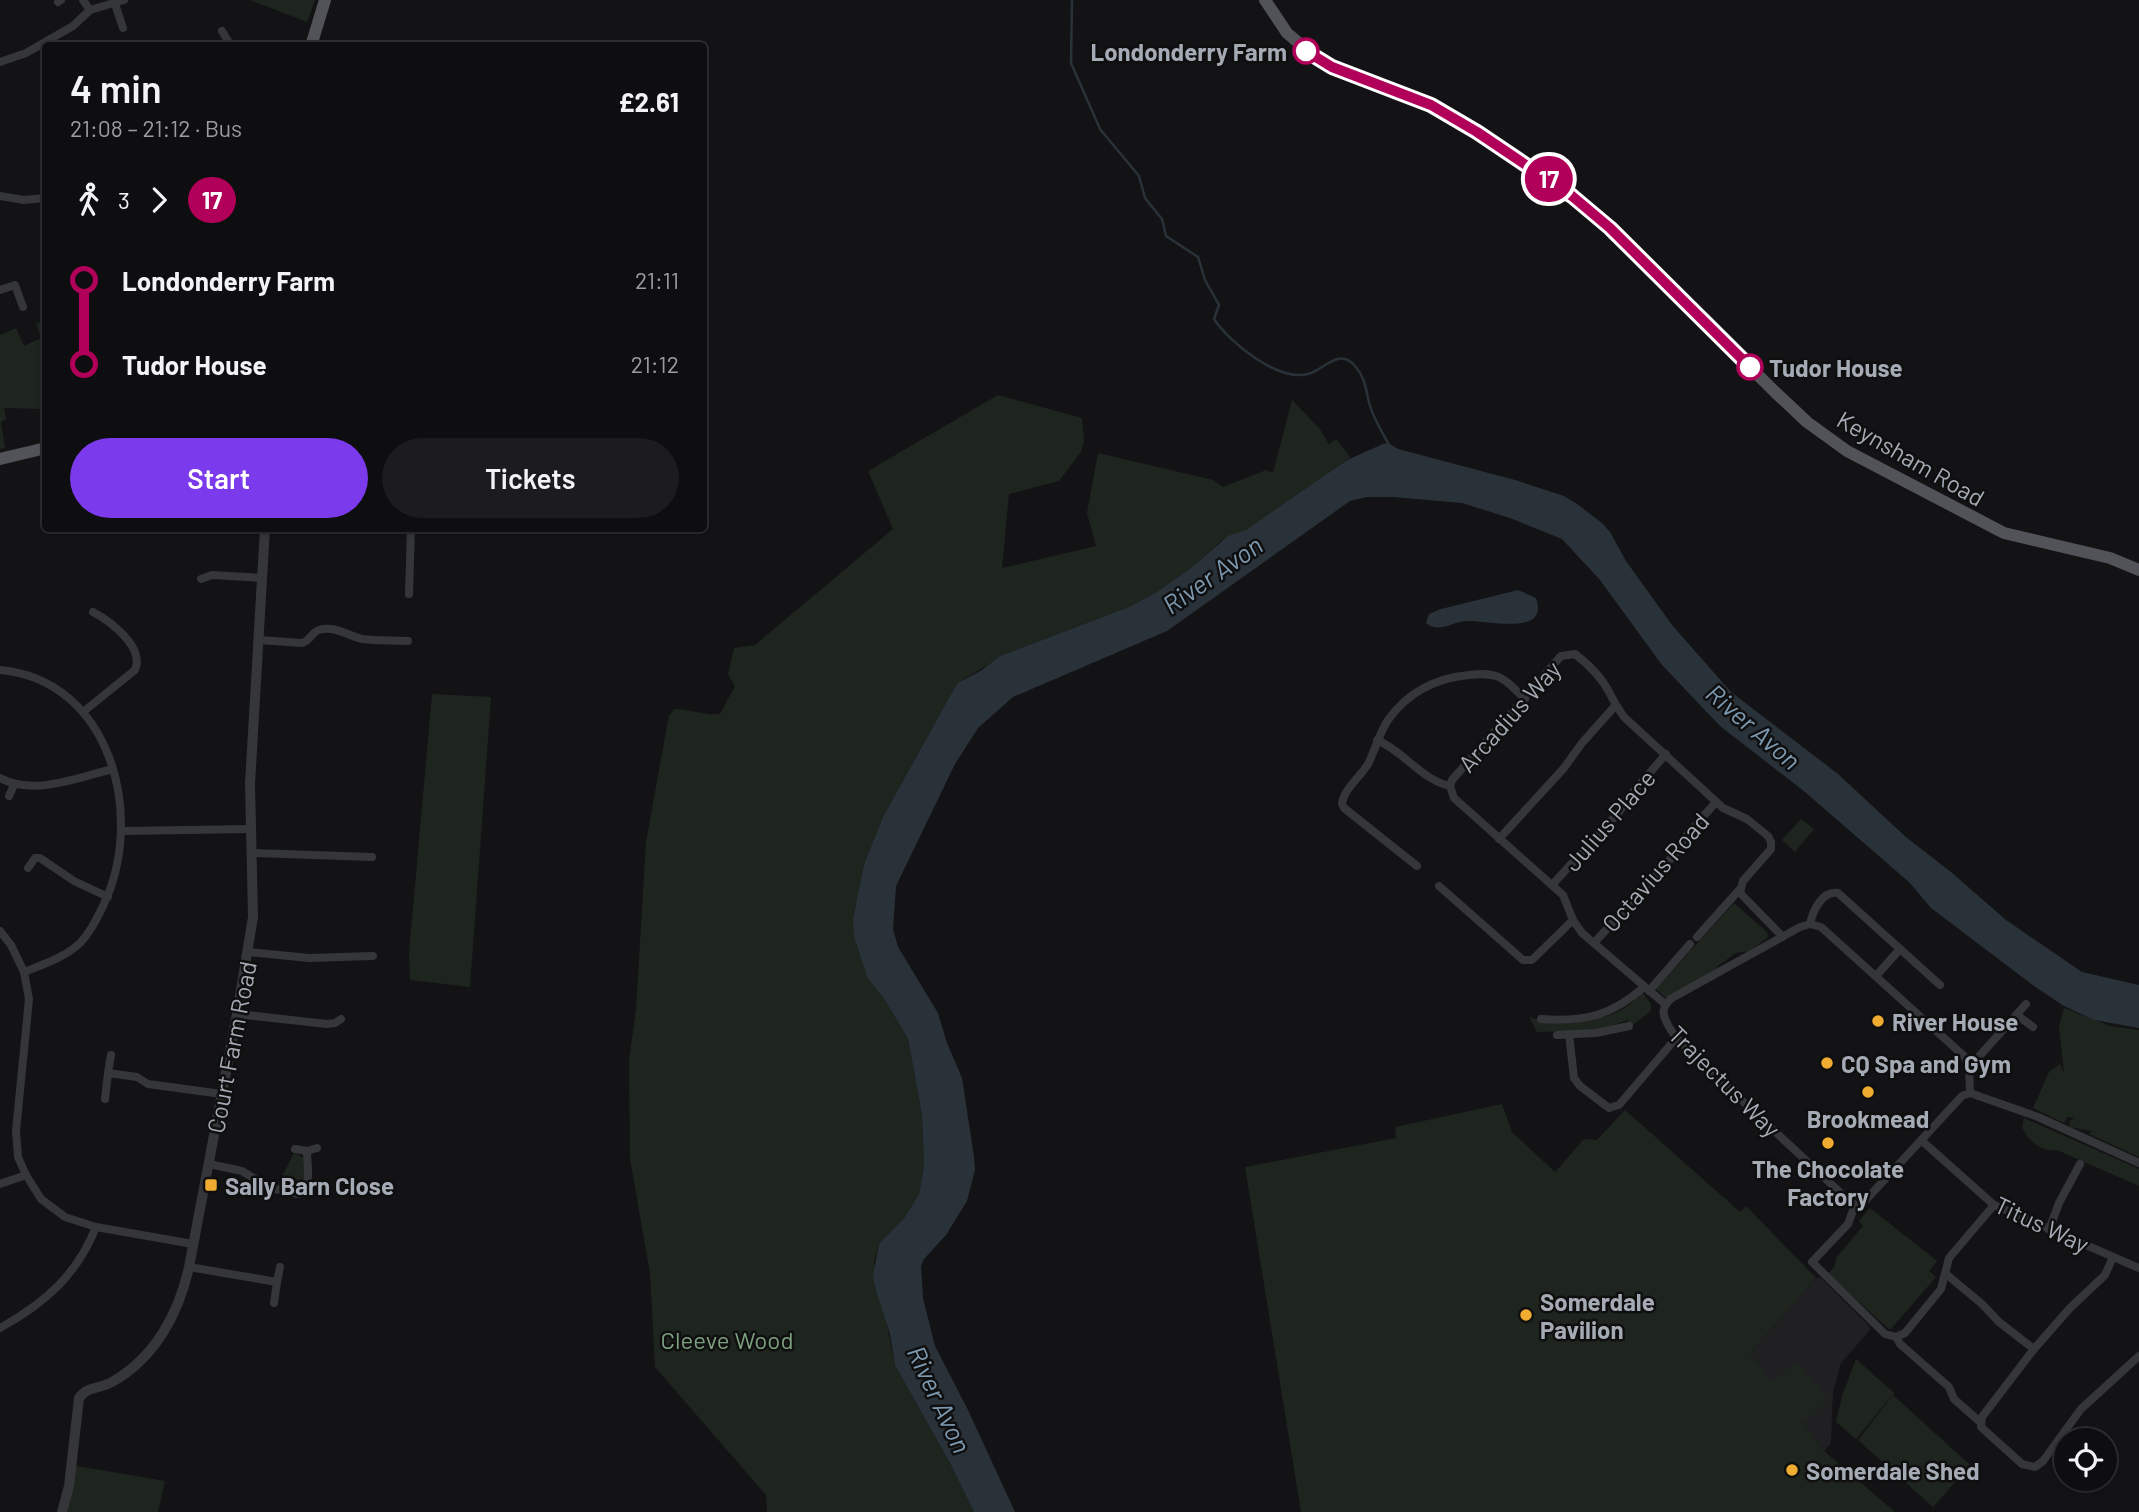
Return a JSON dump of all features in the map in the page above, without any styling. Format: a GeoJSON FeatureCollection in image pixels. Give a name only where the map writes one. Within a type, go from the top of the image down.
{"type":"FeatureCollection","features":[{"type":"Feature","properties":{"kind":"main road"},"geometry":{"type":"LineString","coordinates":[[312,42],[325,0]]}},
{"type":"Feature","properties":{"kind":"main road","name":"Keynsham Road"},"geometry":{"type":"LineString","coordinates":[[1265,0],[1287,33],[1319,60],[1431,105],[1477,132],[1572,196],[1610,228],[1791,407],[1847,451],[2004,533],[2110,558],[2139,570]]}},
{"type":"Feature","properties":{"kind":"main road"},"geometry":{"type":"LineString","coordinates":[[0,458],[42,449]]}},
{"type":"Feature","properties":{"kind":"street"},"geometry":{"type":"LineString","coordinates":[[83,0],[90,10]]}},
{"type":"Feature","properties":{"kind":"street"},"geometry":{"type":"LineString","coordinates":[[45,42],[73,26],[90,10],[120,2],[123,28]]}},
{"type":"Feature","properties":{"kind":"street"},"geometry":{"type":"LineString","coordinates":[[222,32],[226,42]]}},
{"type":"Feature","properties":{"kind":"street"},"geometry":{"type":"LineString","coordinates":[[0,62],[42,44]]}},
{"type":"Feature","properties":{"kind":"street"},"geometry":{"type":"LineString","coordinates":[[0,196],[24,200],[42,198]]}},
{"type":"Feature","properties":{"kind":"street"},"geometry":{"type":"LineString","coordinates":[[0,290],[15,285],[23,307]]}},
{"type":"Feature","properties":{"kind":"street","name":"Court Farm Road"},"geometry":{"type":"LineString","coordinates":[[62,1512],[69,1486],[79,1398],[87,1390],[113,1382],[138,1362],[158,1340],[174,1315],[184,1292],[253,917],[250,784],[265,532]]}},
{"type":"Feature","properties":{"kind":"street"},"geometry":{"type":"LineString","coordinates":[[409,594],[411,532]]}},
{"type":"Feature","properties":{"kind":"street"},"geometry":{"type":"LineString","coordinates":[[209,565],[212,575]]}},
{"type":"Feature","properties":{"kind":"street"},"geometry":{"type":"LineString","coordinates":[[201,579],[212,575],[263,578]]}},
{"type":"Feature","properties":{"kind":"street"},"geometry":{"type":"LineString","coordinates":[[83,712],[135,670],[138,664],[129,642],[107,614],[93,612]]}},
{"type":"Feature","properties":{"kind":"street"},"geometry":{"type":"LineString","coordinates":[[259,640],[302,643],[321,629],[344,631],[365,639],[408,640]]}},
{"type":"Feature","properties":{"kind":"street","name":"Arcadius Way"},"geometry":{"type":"LineString","coordinates":[[1450,786],[1452,780],[1561,656],[1575,654],[1598,674],[1615,706],[1665,754],[1716,802],[1747,819],[1768,836],[1771,842],[1767,855],[1697,937]]}},
{"type":"Feature","properties":{"kind":"street"},"geometry":{"type":"LineString","coordinates":[[0,670],[29,676],[51,687],[83,712],[103,742],[121,799],[123,831],[117,866],[108,897],[93,927],[79,944],[60,957],[24,972]]}},
{"type":"Feature","properties":{"kind":"street"},"geometry":{"type":"LineString","coordinates":[[1417,866],[1342,804],[1345,794],[1367,766],[1387,722],[1401,705],[1427,685],[1439,680],[1490,674],[1501,678],[1525,699]]}},
{"type":"Feature","properties":{"kind":"street"},"geometry":{"type":"LineString","coordinates":[[1499,839],[1564,768],[1615,706]]}},
{"type":"Feature","properties":{"kind":"street"},"geometry":{"type":"LineString","coordinates":[[1377,740],[1391,746],[1429,779],[1450,786],[1454,798],[1567,901],[1573,920],[1594,943],[1664,1004]]}},
{"type":"Feature","properties":{"kind":"street","name":"Julius Place"},"geometry":{"type":"LineString","coordinates":[[1552,885],[1620,811],[1665,754]]}},
{"type":"Feature","properties":{"kind":"street"},"geometry":{"type":"LineString","coordinates":[[0,778],[14,785],[37,787],[113,769]]}},
{"type":"Feature","properties":{"kind":"street"},"geometry":{"type":"LineString","coordinates":[[9,796],[14,785]]}},
{"type":"Feature","properties":{"kind":"street","name":"Octavius Road"},"geometry":{"type":"LineString","coordinates":[[1594,943],[1676,853],[1687,835],[1716,802]]}},
{"type":"Feature","properties":{"kind":"street"},"geometry":{"type":"LineString","coordinates":[[123,831],[251,829]]}},
{"type":"Feature","properties":{"kind":"street"},"geometry":{"type":"LineString","coordinates":[[251,853],[372,857]]}},
{"type":"Feature","properties":{"kind":"street"},"geometry":{"type":"LineString","coordinates":[[29,868],[35,858],[40,858],[80,884],[108,897]]}},
{"type":"Feature","properties":{"kind":"street"},"geometry":{"type":"LineString","coordinates":[[1440,886],[1523,961],[1532,960],[1573,920]]}},
{"type":"Feature","properties":{"kind":"street"},"geometry":{"type":"LineString","coordinates":[[1740,889],[1742,897],[1783,937]]}},
{"type":"Feature","properties":{"kind":"street"},"geometry":{"type":"LineString","coordinates":[[1940,985],[1838,893],[1830,892],[1814,909],[1810,923],[1821,927],[1964,1056],[1969,1065],[1970,1093]]}},
{"type":"Feature","properties":{"kind":"street","name":"Trajectus Way"},"geometry":{"type":"LineString","coordinates":[[1810,923],[1672,998],[1664,1004],[1665,1020],[1677,1037],[1737,1096],[1854,1205]]}},
{"type":"Feature","properties":{"kind":"street"},"geometry":{"type":"LineString","coordinates":[[0,931],[12,945],[24,972],[29,999],[16,1131],[18,1157],[26,1175],[41,1199],[65,1217],[96,1227],[193,1244]]}},
{"type":"Feature","properties":{"kind":"street"},"geometry":{"type":"LineString","coordinates":[[1542,1019],[1575,1020],[1604,1014],[1621,1006],[1647,989],[1690,944]]}},
{"type":"Feature","properties":{"kind":"street"},"geometry":{"type":"LineString","coordinates":[[1876,976],[1900,949]]}},
{"type":"Feature","properties":{"kind":"street"},"geometry":{"type":"LineString","coordinates":[[248,952],[309,958],[373,956]]}},
{"type":"Feature","properties":{"kind":"street"},"geometry":{"type":"LineString","coordinates":[[1969,1065],[2026,1004]]}},
{"type":"Feature","properties":{"kind":"street"},"geometry":{"type":"LineString","coordinates":[[237,1014],[327,1024],[341,1019]]}},
{"type":"Feature","properties":{"kind":"street"},"geometry":{"type":"LineString","coordinates":[[2017,1015],[2033,1027]]}},
{"type":"Feature","properties":{"kind":"street"},"geometry":{"type":"LineString","coordinates":[[1557,1035],[1596,1034],[1629,1027]]}},
{"type":"Feature","properties":{"kind":"street"},"geometry":{"type":"LineString","coordinates":[[1570,1034],[1574,1078],[1580,1086],[1609,1108],[1619,1105],[1677,1037]]}},
{"type":"Feature","properties":{"kind":"street"},"geometry":{"type":"LineString","coordinates":[[105,1099],[111,1055]]}},
{"type":"Feature","properties":{"kind":"street"},"geometry":{"type":"LineString","coordinates":[[108,1073],[137,1077],[148,1084],[222,1094]]}},
{"type":"Feature","properties":{"kind":"street"},"geometry":{"type":"LineString","coordinates":[[1994,1205],[1949,1258],[1941,1289],[1905,1333],[1896,1337],[1885,1334],[1812,1262],[1848,1224],[1854,1205],[1869,1199],[1921,1140],[1962,1097],[1970,1093],[2038,1117],[2139,1163]]}},
{"type":"Feature","properties":{"kind":"street","name":"Titus Way"},"geometry":{"type":"LineString","coordinates":[[1921,1140],[1994,1205],[2139,1268]]}},
{"type":"Feature","properties":{"kind":"street"},"geometry":{"type":"LineString","coordinates":[[295,1149],[307,1151],[317,1148]]}},
{"type":"Feature","properties":{"kind":"street"},"geometry":{"type":"LineString","coordinates":[[209,1164],[242,1171],[270,1188],[298,1194],[305,1189],[308,1182],[307,1151]]}},
{"type":"Feature","properties":{"kind":"street"},"geometry":{"type":"LineString","coordinates":[[2049,1230],[2059,1203],[2080,1164]]}},
{"type":"Feature","properties":{"kind":"street"},"geometry":{"type":"LineString","coordinates":[[0,1184],[26,1175]]}},
{"type":"Feature","properties":{"kind":"street"},"geometry":{"type":"LineString","coordinates":[[0,1328],[46,1297],[72,1273],[87,1250],[96,1227]]}},
{"type":"Feature","properties":{"kind":"street"},"geometry":{"type":"LineString","coordinates":[[1980,1422],[2034,1349],[2070,1308],[2105,1275],[2113,1257]]}},
{"type":"Feature","properties":{"kind":"street"},"geometry":{"type":"LineString","coordinates":[[189,1266],[277,1282]]}},
{"type":"Feature","properties":{"kind":"street"},"geometry":{"type":"LineString","coordinates":[[274,1303],[280,1267]]}},
{"type":"Feature","properties":{"kind":"street"},"geometry":{"type":"LineString","coordinates":[[1946,1274],[1982,1304],[1998,1322],[2034,1349]]}},
{"type":"Feature","properties":{"kind":"street"},"geometry":{"type":"LineString","coordinates":[[1896,1337],[1900,1344],[1950,1387],[1955,1399],[1980,1422],[1984,1431],[2022,1464],[2035,1467],[2043,1461],[2081,1409],[2139,1356]]}},
{"type":"Feature","properties":{"kind":"shaded area"},"geometry":{"type":"Polygon","coordinates":[[[1816,1278],[1821,1278],[1870,1330],[1841,1363],[1833,1392],[1830,1445],[1824,1451],[1750,1353],[1816,1278]]]}},
{"type":"Feature","properties":{"kind":"green space"},"geometry":{"type":"Polygon","coordinates":[[[250,0],[315,0],[307,22],[250,0]]]}},
{"type":"Feature","properties":{"kind":"green space"},"geometry":{"type":"Polygon","coordinates":[[[42,321],[42,409],[4,408],[6,419],[1,422],[5,448],[0,449],[0,335],[16,328],[24,346],[41,338],[36,324],[42,321]]]}},
{"type":"Feature","properties":{"kind":"green space","name":"Cleeve Wood"},"geometry":{"type":"Polygon","coordinates":[[[998,395],[1082,418],[1084,441],[1081,452],[1059,481],[1009,494],[1002,568],[1096,546],[1087,513],[1098,453],[1213,480],[1223,487],[1266,470],[1273,473],[1292,400],[1319,428],[1329,444],[1336,439],[1350,457],[1274,513],[1221,541],[1191,568],[1157,592],[1129,607],[1000,656],[964,679],[954,689],[883,817],[864,864],[853,919],[868,979],[885,1000],[908,1039],[922,1115],[924,1166],[919,1194],[905,1217],[879,1244],[874,1262],[895,1365],[974,1512],[767,1512],[766,1495],[655,1367],[650,1273],[630,1159],[629,1061],[636,1009],[646,842],[669,715],[675,709],[720,714],[735,686],[728,674],[734,648],[755,645],[893,529],[868,471],[998,395]]]}},
{"type":"Feature","properties":{"kind":"green space"},"geometry":{"type":"Polygon","coordinates":[[[432,694],[491,697],[470,987],[410,980],[409,953],[432,694]]]}},
{"type":"Feature","properties":{"kind":"green space"},"geometry":{"type":"Polygon","coordinates":[[[1801,819],[1814,829],[1795,852],[1782,840],[1801,819]]]}},
{"type":"Feature","properties":{"kind":"green space"},"geometry":{"type":"Polygon","coordinates":[[[1734,903],[1767,932],[1768,937],[1750,951],[1736,953],[1716,967],[1719,968],[1666,998],[1656,989],[1734,903]]]}},
{"type":"Feature","properties":{"kind":"green space"},"geometry":{"type":"Polygon","coordinates":[[[1642,992],[1651,1004],[1651,1011],[1630,1027],[1628,1020],[1598,1030],[1537,1032],[1529,1017],[1563,1023],[1587,1021],[1624,1008],[1642,992]]]}},
{"type":"Feature","properties":{"kind":"green space"},"geometry":{"type":"Polygon","coordinates":[[[2064,1008],[2110,1026],[2139,1030],[2139,1157],[2089,1134],[2092,1131],[2070,1127],[2069,1122],[2074,1118],[2067,1117],[2064,1123],[2033,1108],[2049,1072],[2060,1064],[2064,1073],[2059,1026],[2064,1008]]]}},
{"type":"Feature","properties":{"kind":"green space","name":"Somerdale Pavilion"},"geometry":{"type":"Polygon","coordinates":[[[1502,1104],[1512,1132],[1555,1172],[1584,1139],[1597,1140],[1625,1110],[1740,1212],[1746,1206],[1816,1278],[1750,1353],[1772,1382],[1796,1362],[1829,1400],[1804,1422],[1798,1416],[1824,1451],[1895,1512],[1301,1512],[1245,1167],[1396,1138],[1395,1127],[1502,1104]]]}},
{"type":"Feature","properties":{"kind":"green space"},"geometry":{"type":"Polygon","coordinates":[[[2024,1118],[2139,1169],[2139,1186],[2057,1150],[2036,1145],[2022,1127],[2024,1118]]]}},
{"type":"Feature","properties":{"kind":"green space"},"geometry":{"type":"Polygon","coordinates":[[[294,1153],[304,1158],[304,1181],[297,1190],[277,1186],[294,1153]]]}},
{"type":"Feature","properties":{"kind":"green space"},"geometry":{"type":"Polygon","coordinates":[[[1870,1208],[1937,1261],[1929,1271],[1936,1277],[1890,1330],[1828,1274],[1835,1266],[1836,1258],[1863,1226],[1859,1221],[1870,1208]]]}},
{"type":"Feature","properties":{"kind":"green space"},"geometry":{"type":"Polygon","coordinates":[[[1856,1359],[1894,1393],[1856,1439],[1836,1422],[1842,1396],[1856,1359]]]}},
{"type":"Feature","properties":{"kind":"green space"},"geometry":{"type":"Polygon","coordinates":[[[1893,1395],[1970,1465],[1933,1507],[1858,1440],[1893,1395]]]}},
{"type":"Feature","properties":{"kind":"green space"},"geometry":{"type":"Polygon","coordinates":[[[71,1465],[165,1481],[158,1512],[62,1512],[71,1465]]]}},
{"type":"Feature","properties":{"kind":"water","name":"River Avon"},"geometry":{"type":"Polygon","coordinates":[[[1388,443],[1398,449],[1564,496],[1602,523],[1672,625],[1731,692],[1838,774],[1907,838],[2006,920],[2082,972],[2139,985],[2139,1028],[2094,1020],[2064,1006],[1931,908],[1910,883],[1805,792],[1720,726],[1662,665],[1600,580],[1562,539],[1510,518],[1462,503],[1393,497],[1367,497],[1350,501],[1167,631],[1013,697],[978,728],[955,764],[896,886],[893,929],[898,947],[938,1013],[962,1078],[974,1157],[975,1170],[967,1201],[946,1235],[921,1266],[923,1298],[935,1346],[1015,1512],[974,1512],[895,1365],[890,1334],[873,1276],[879,1244],[905,1217],[919,1194],[924,1166],[922,1115],[908,1039],[885,1000],[868,979],[854,936],[853,919],[864,864],[883,817],[958,683],[1000,656],[1129,607],[1157,592],[1191,568],[1228,536],[1246,530],[1347,460],[1388,443]]]}},
{"type":"Feature","properties":{"kind":"water"},"geometry":{"type":"Polygon","coordinates":[[[1518,590],[1536,598],[1538,610],[1534,618],[1526,622],[1502,624],[1468,621],[1441,627],[1426,623],[1429,614],[1441,609],[1518,590]]]}},
{"type":"Feature","properties":{"kind":"waterway"},"geometry":{"type":"LineString","coordinates":[[1072,0],[1071,63],[1100,129],[1139,176],[1145,198],[1162,219],[1166,236],[1198,257],[1205,280],[1219,305],[1214,319],[1242,349],[1283,372],[1308,374],[1337,359],[1349,361],[1361,375],[1372,411],[1389,445]]}},
{"type":"Feature","properties":{"kind":"bus line","name":"17"},"geometry":{"type":"LineString","coordinates":[[1306,51],[1332,67],[1431,105],[1533,168],[1610,228],[1750,367]]}},
{"type":"Feature","properties":{"kind":"place","name":"Londonderry Farm"},"geometry":{"type":"Point","coordinates":[1306,51]}},
{"type":"Feature","properties":{"kind":"place","name":"Tudor House"},"geometry":{"type":"Point","coordinates":[1750,367]}},
{"type":"Feature","properties":{"kind":"place","name":"River House"},"geometry":{"type":"Point","coordinates":[1878,1021]}},
{"type":"Feature","properties":{"kind":"place","name":"CQ Spa and Gym"},"geometry":{"type":"Point","coordinates":[1827,1063]}},
{"type":"Feature","properties":{"kind":"place","name":"Brookmead"},"geometry":{"type":"Point","coordinates":[1868,1092]}},
{"type":"Feature","properties":{"kind":"place","name":"The Chocolate Factory"},"geometry":{"type":"Point","coordinates":[1828,1143]}},
{"type":"Feature","properties":{"kind":"place","name":"Sally Barn Close"},"geometry":{"type":"Point","coordinates":[211,1185]}},
{"type":"Feature","properties":{"kind":"place","name":"Somerdale Pavilion"},"geometry":{"type":"Point","coordinates":[1526,1315]}},
{"type":"Feature","properties":{"kind":"place","name":"Somerdale Shed"},"geometry":{"type":"Point","coordinates":[1792,1470]}}]}
